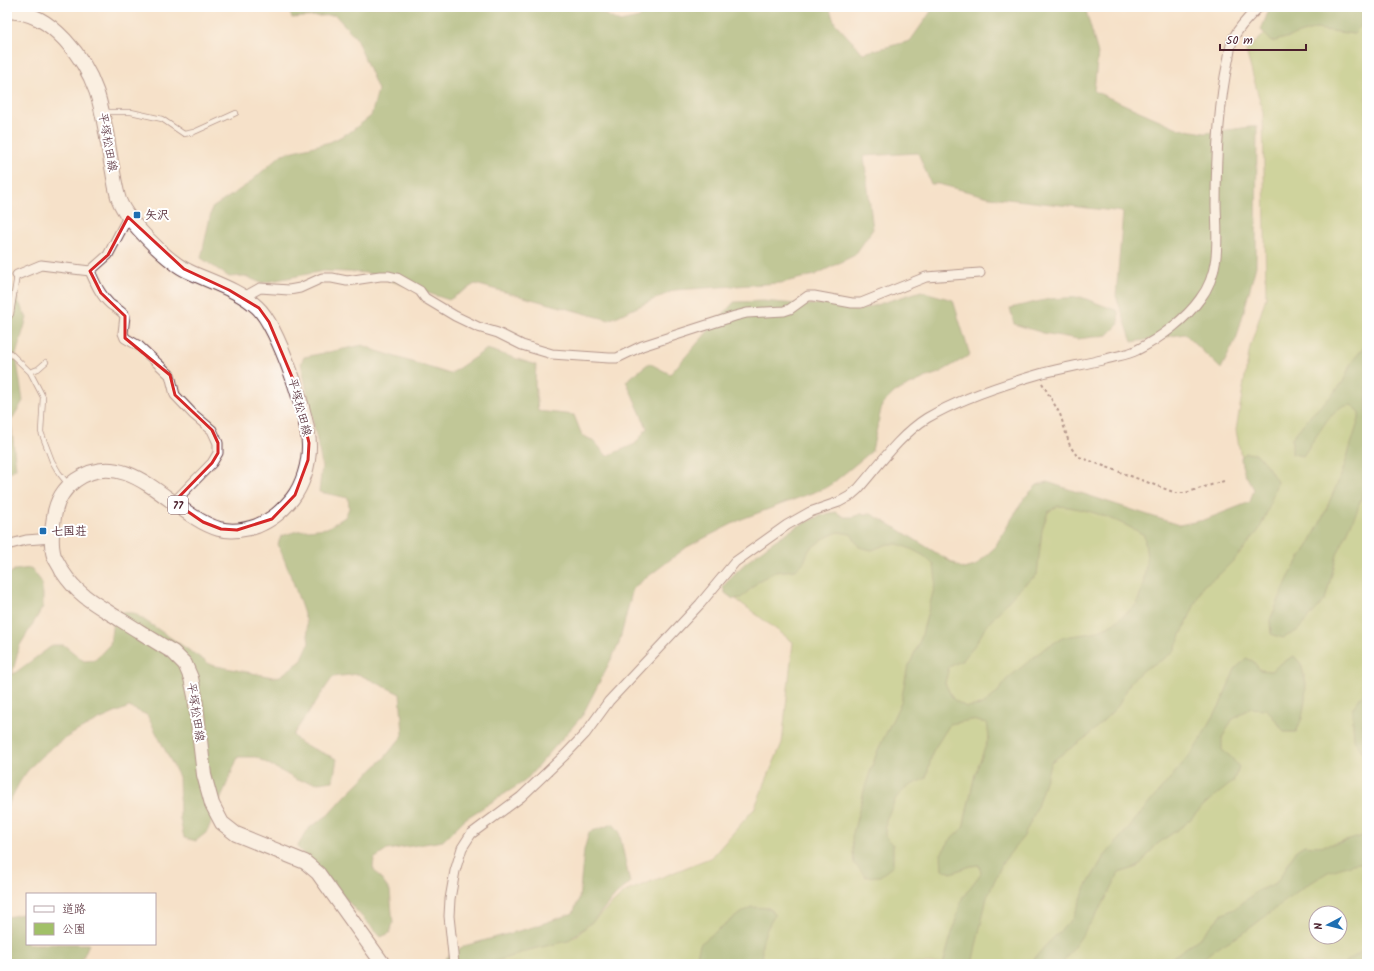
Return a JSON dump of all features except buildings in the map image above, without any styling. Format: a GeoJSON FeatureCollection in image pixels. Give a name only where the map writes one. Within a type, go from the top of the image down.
{"type":"FeatureCollection","features":[{"type":"Feature","properties":{"kind":"main road","name":"平塚松田線"},"geometry":{"type":"LineString","coordinates":[[7,11],[19,12],[43,20],[75,50],[85,64],[97,91],[103,112],[116,190],[119,201],[128,217],[141,232],[184,269],[244,297],[258,308],[269,322],[295,384],[307,425],[309,443],[308,460],[303,477],[295,495],[272,519],[251,528],[237,530],[220,529],[203,522],[146,483],[121,471],[109,470],[94,472],[79,477],[69,485],[59,497],[54,514],[52,538],[54,557],[70,583],[85,598],[173,652],[185,664],[191,678],[195,696],[204,775],[212,804],[222,823],[236,834],[305,862],[318,873],[383,964]]}},
{"type":"Feature","properties":{"kind":"street"},"geometry":{"type":"LineString","coordinates":[[454,964],[450,899],[455,870],[462,848],[471,834],[521,797],[565,755],[585,734],[609,701],[700,604],[735,562],[787,525],[810,512],[839,502],[850,496],[904,437],[927,418],[985,392],[1038,375],[1136,351],[1184,317],[1201,299],[1215,268],[1217,248],[1216,187],[1218,133],[1224,83],[1233,38],[1242,24],[1259,7]]}},
{"type":"Feature","properties":{"kind":"street"},"geometry":{"type":"LineString","coordinates":[[17,275],[41,265],[90,271],[108,255],[128,217]]}},
{"type":"Feature","properties":{"kind":"street"},"geometry":{"type":"LineString","coordinates":[[90,271],[101,293],[110,304],[122,311],[125,316],[123,333],[125,338],[139,346],[170,375],[176,395],[193,414],[212,430],[218,443],[218,453],[212,462],[174,502]]}},
{"type":"Feature","properties":{"kind":"street"},"geometry":{"type":"LineString","coordinates":[[244,297],[260,288],[289,290],[300,288],[322,278],[347,281],[389,276],[397,278],[420,291],[425,298],[454,316],[478,327],[498,333],[522,345],[552,354],[617,358],[642,346],[735,316],[747,313],[784,311],[790,309],[808,296],[861,304],[926,277],[980,273]]}},
{"type":"Feature","properties":{"kind":"street"},"geometry":{"type":"LineString","coordinates":[[7,545],[26,540],[52,538]]}},
{"type":"Feature","properties":{"kind":"lane"},"geometry":{"type":"LineString","coordinates":[[103,112],[131,112],[162,119],[184,134],[194,132],[236,113]]}},
{"type":"Feature","properties":{"kind":"lane"},"geometry":{"type":"LineString","coordinates":[[7,320],[11,314],[17,275]]}},
{"type":"Feature","properties":{"kind":"lane"},"geometry":{"type":"LineString","coordinates":[[7,350],[30,372],[43,397],[41,432],[52,461],[59,473],[69,485]]}},
{"type":"Feature","properties":{"kind":"lane"},"geometry":{"type":"LineString","coordinates":[[30,372],[46,362]]}},
{"type":"Feature","properties":{"kind":"path"},"geometry":{"type":"LineString","coordinates":[[1038,375],[1060,414],[1070,446],[1077,456],[1176,493],[1185,493],[1224,481]]}},
{"type":"Feature","properties":{"kind":"highlighted area"},"geometry":{"type":"Polygon","coordinates":[[[128,217],[184,269],[229,290],[259,308],[269,322],[295,384],[309,443],[308,460],[295,495],[272,519],[237,530],[221,529],[203,522],[174,502],[212,463],[218,453],[218,443],[212,430],[175,395],[170,375],[125,338],[125,316],[101,293],[90,271],[108,255],[128,217]]]}},
{"type":"Feature","properties":{"kind":"green space"},"geometry":{"type":"Polygon","coordinates":[[[287,7],[590,7],[620,22],[639,18],[649,7],[829,7],[835,23],[863,53],[910,41],[934,7],[1085,7],[1098,53],[1094,91],[1180,129],[1205,133],[1257,126],[1256,266],[1237,337],[1221,369],[1185,334],[1132,342],[1116,296],[1123,212],[989,197],[938,184],[931,184],[918,153],[864,156],[873,229],[855,255],[815,275],[781,283],[675,290],[609,320],[475,284],[449,300],[367,273],[324,271],[261,283],[245,276],[229,277],[201,258],[212,208],[248,184],[282,154],[330,142],[350,132],[371,116],[378,90],[356,38],[335,15],[292,18],[287,7]]]}},
{"type":"Feature","properties":{"kind":"green space"},"geometry":{"type":"Polygon","coordinates":[[[1270,7],[1364,7],[1361,26],[1353,34],[1316,29],[1272,42],[1261,30],[1270,7]]]}},
{"type":"Feature","properties":{"kind":"green space"},"geometry":{"type":"Polygon","coordinates":[[[1288,7],[1367,7],[1367,964],[456,964],[484,948],[575,937],[625,892],[712,857],[754,809],[782,743],[793,642],[729,594],[834,518],[899,532],[956,564],[962,583],[1050,493],[1187,531],[1254,505],[1258,487],[1240,452],[1236,430],[1250,347],[1266,297],[1263,112],[1246,51],[1278,22],[1288,7]]]}},
{"type":"Feature","properties":{"kind":"green space"},"geometry":{"type":"Polygon","coordinates":[[[8,281],[27,318],[16,355],[23,401],[11,421],[16,468],[7,475],[7,282],[8,281]]]}},
{"type":"Feature","properties":{"kind":"green space"},"geometry":{"type":"Polygon","coordinates":[[[921,291],[953,300],[970,355],[939,373],[895,392],[882,405],[872,451],[828,487],[742,519],[687,547],[633,588],[619,644],[582,716],[525,781],[465,819],[443,841],[387,850],[374,859],[373,868],[390,891],[393,923],[390,933],[381,937],[297,847],[309,828],[328,815],[385,757],[403,735],[400,694],[358,674],[333,677],[293,735],[300,743],[337,759],[333,781],[319,783],[297,780],[256,757],[238,757],[207,832],[196,841],[184,838],[180,819],[179,777],[147,715],[129,707],[85,727],[45,753],[33,764],[23,777],[7,807],[7,576],[14,570],[31,568],[41,581],[43,607],[19,647],[12,675],[53,645],[64,645],[84,661],[95,660],[110,644],[114,612],[134,613],[211,665],[273,677],[280,676],[301,661],[309,643],[306,620],[278,544],[281,536],[297,531],[327,528],[345,517],[349,508],[348,498],[319,492],[322,465],[301,363],[304,357],[363,345],[377,351],[450,374],[487,349],[536,365],[535,384],[538,411],[574,415],[582,435],[594,441],[607,456],[635,444],[647,428],[626,381],[649,363],[670,374],[734,302],[763,301],[807,305],[830,303],[856,311],[921,291]]]}},
{"type":"Feature","properties":{"kind":"green space"},"geometry":{"type":"Polygon","coordinates":[[[1081,297],[1118,311],[1119,324],[1108,335],[1078,339],[1043,333],[1014,324],[1010,308],[1049,299],[1081,297]]]}},
{"type":"Feature","properties":{"kind":"green space"},"geometry":{"type":"Polygon","coordinates":[[[1367,343],[1367,480],[1357,511],[1337,555],[1325,600],[1297,631],[1283,638],[1271,634],[1270,620],[1291,572],[1309,544],[1320,523],[1342,473],[1359,419],[1359,411],[1351,405],[1341,407],[1327,420],[1303,456],[1292,454],[1292,438],[1309,417],[1343,382],[1351,363],[1367,343]]]}},
{"type":"Feature","properties":{"kind":"green space"},"geometry":{"type":"Polygon","coordinates":[[[1246,453],[1257,454],[1268,467],[1277,482],[1268,510],[1259,530],[1238,556],[1220,574],[1203,586],[1174,651],[1164,659],[1143,670],[1131,681],[1118,706],[1088,736],[1051,762],[1036,810],[1024,836],[1003,862],[987,897],[972,964],[943,964],[962,898],[981,873],[979,865],[971,866],[951,873],[942,869],[941,854],[950,840],[963,828],[975,774],[989,737],[987,723],[971,720],[950,724],[933,751],[926,778],[907,787],[896,798],[886,820],[885,836],[893,844],[893,866],[880,876],[866,877],[854,863],[852,837],[865,787],[877,752],[901,702],[907,670],[921,638],[936,581],[934,565],[924,556],[898,544],[888,544],[872,550],[859,547],[851,534],[838,532],[823,539],[809,550],[804,562],[796,570],[775,572],[760,580],[741,598],[733,599],[725,593],[723,587],[744,565],[774,541],[807,521],[836,512],[844,517],[871,514],[964,569],[975,566],[994,548],[1025,497],[1037,485],[1047,482],[1179,525],[1204,520],[1250,502],[1254,489],[1247,478],[1241,462],[1241,457],[1246,453]],[[1058,506],[1048,512],[1042,530],[1037,575],[1020,588],[987,625],[977,642],[963,660],[949,667],[945,683],[953,699],[966,707],[982,705],[997,693],[1006,680],[1045,648],[1064,637],[1092,633],[1113,624],[1137,604],[1143,584],[1147,558],[1144,535],[1114,520],[1092,512],[1058,506]]]}},
{"type":"Feature","properties":{"kind":"green space"},"geometry":{"type":"Polygon","coordinates":[[[1294,656],[1301,664],[1306,683],[1302,718],[1296,732],[1284,732],[1266,709],[1250,708],[1232,720],[1222,738],[1222,750],[1231,757],[1239,767],[1233,782],[1206,803],[1187,823],[1156,845],[1138,867],[1119,873],[1100,908],[1062,964],[1030,964],[1045,946],[1073,918],[1086,887],[1103,858],[1194,750],[1220,705],[1235,669],[1246,658],[1253,661],[1260,670],[1271,671],[1294,656]]]}},
{"type":"Feature","properties":{"kind":"green space"},"geometry":{"type":"Polygon","coordinates":[[[1367,688],[1367,717],[1362,724],[1364,740],[1367,742],[1367,758],[1354,740],[1352,709],[1367,688]]]}},
{"type":"Feature","properties":{"kind":"green space"},"geometry":{"type":"Polygon","coordinates":[[[613,824],[619,831],[630,883],[616,895],[593,921],[568,941],[529,950],[489,964],[444,964],[445,959],[453,952],[464,946],[533,927],[573,913],[579,899],[584,850],[589,832],[613,824]]]}},
{"type":"Feature","properties":{"kind":"green space"},"geometry":{"type":"Polygon","coordinates":[[[1362,836],[1367,837],[1367,862],[1353,864],[1328,872],[1298,891],[1245,932],[1215,949],[1196,964],[1163,964],[1201,937],[1221,915],[1236,908],[1257,891],[1276,883],[1295,851],[1304,845],[1326,845],[1362,836]]]}},
{"type":"Feature","properties":{"kind":"green space"},"geometry":{"type":"Polygon","coordinates":[[[751,907],[769,908],[775,915],[768,926],[763,939],[762,952],[766,964],[695,964],[700,944],[729,921],[751,907]]]}},
{"type":"Feature","properties":{"kind":"green space"},"geometry":{"type":"Polygon","coordinates":[[[26,913],[26,945],[89,945],[82,960],[84,964],[7,964],[7,917],[26,913]]]}},
{"type":"Feature","properties":{"kind":"green space"},"geometry":{"type":"Polygon","coordinates":[[[1367,946],[1367,964],[1343,964],[1357,954],[1367,946]]]}},
{"type":"Feature","properties":{"kind":"place","name":"矢沢"},"geometry":{"type":"Point","coordinates":[137,215]}},
{"type":"Feature","properties":{"kind":"place","name":"七国荘"},"geometry":{"type":"Point","coordinates":[43,531]}}]}
